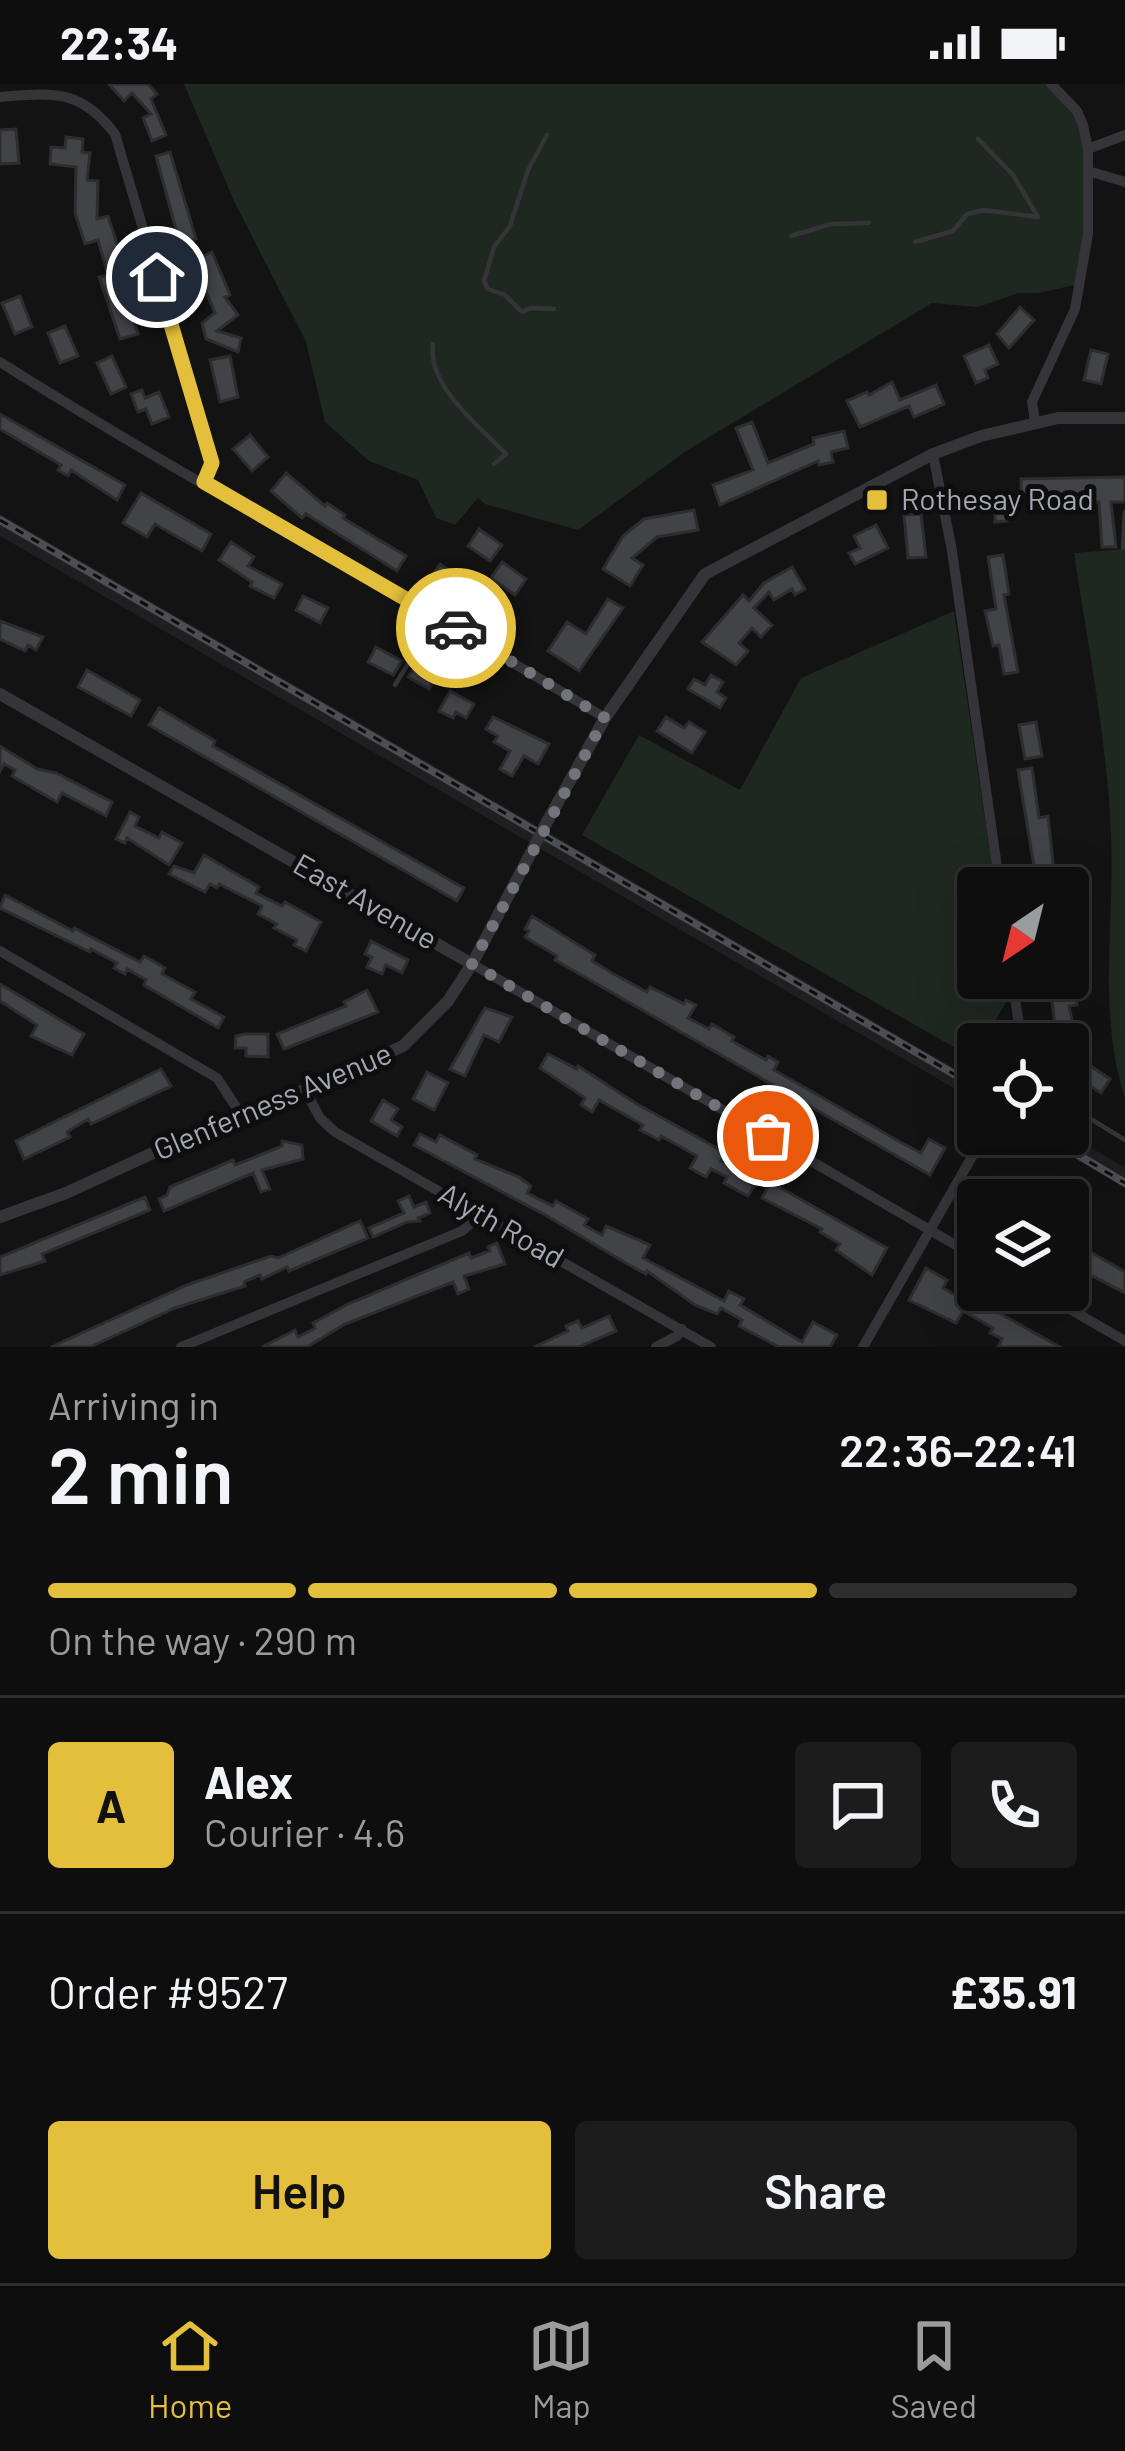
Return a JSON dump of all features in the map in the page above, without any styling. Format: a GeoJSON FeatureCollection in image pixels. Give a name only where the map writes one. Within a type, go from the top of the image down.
{"type":"FeatureCollection","features":[{"type":"Feature","properties":{"kind":"street"},"geometry":{"type":"LineString","coordinates":[[1035,422],[1032,402],[1075,309],[1088,234],[1088,149],[1078,110],[1051,84]]}},
{"type":"Feature","properties":{"kind":"street"},"geometry":{"type":"LineString","coordinates":[[0,97],[63,94],[98,113],[116,134],[212,463],[204,482]]}},
{"type":"Feature","properties":{"kind":"street"},"geometry":{"type":"LineString","coordinates":[[1088,149],[1125,135]]}},
{"type":"Feature","properties":{"kind":"street"},"geometry":{"type":"LineString","coordinates":[[1088,171],[1125,182]]}},
{"type":"Feature","properties":{"kind":"street"},"geometry":{"type":"LineString","coordinates":[[0,362],[605,718]]}},
{"type":"Feature","properties":{"kind":"street","name":"Glenferness Avenue"},"geometry":{"type":"LineString","coordinates":[[0,1217],[66,1193],[240,1113],[404,1046],[448,1001],[472,964],[605,718],[705,574],[933,454],[1006,427],[1125,418]]}},
{"type":"Feature","properties":{"kind":"street"},"geometry":{"type":"LineString","coordinates":[[933,454],[952,551],[997,867]]}},
{"type":"Feature","properties":{"kind":"street","name":"East Avenue"},"geometry":{"type":"LineString","coordinates":[[0,694],[693,1089],[957,1247]]}},
{"type":"Feature","properties":{"kind":"street"},"geometry":{"type":"LineString","coordinates":[[0,951],[217,1078],[240,1113]]}},
{"type":"Feature","properties":{"kind":"street","name":"Alyth Road"},"geometry":{"type":"LineString","coordinates":[[305,1090],[320,1118],[335,1132],[711,1347]]}},
{"type":"Feature","properties":{"kind":"street"},"geometry":{"type":"LineString","coordinates":[[863,1347],[973,1155]]}},
{"type":"Feature","properties":{"kind":"street"},"geometry":{"type":"LineString","coordinates":[[181,1347],[444,1239],[471,1226],[481,1214]]}},
{"type":"Feature","properties":{"kind":"street"},"geometry":{"type":"LineString","coordinates":[[1073,1311],[1125,1341]]}},
{"type":"Feature","properties":{"kind":"street"},"geometry":{"type":"LineString","coordinates":[[656,1347],[682,1329]]}},
{"type":"Feature","properties":{"kind":"lane"},"geometry":{"type":"LineString","coordinates":[[547,135],[528,170],[510,226],[494,247],[484,281],[488,289],[505,295],[522,312],[554,309]]}},
{"type":"Feature","properties":{"kind":"lane"},"geometry":{"type":"LineString","coordinates":[[915,242],[953,231],[967,214],[983,210],[1040,215],[1013,175],[979,139]]}},
{"type":"Feature","properties":{"kind":"lane"},"geometry":{"type":"LineString","coordinates":[[791,236],[831,224],[869,223]]}},
{"type":"Feature","properties":{"kind":"lane"},"geometry":{"type":"LineString","coordinates":[[433,344],[432,360],[444,384],[506,454],[494,464]]}},
{"type":"Feature","properties":{"kind":"lane"},"geometry":{"type":"LineString","coordinates":[[1123,548],[1125,512]]}},
{"type":"Feature","properties":{"kind":"lane"},"geometry":{"type":"LineString","coordinates":[[395,685],[437,617]]}},
{"type":"Feature","properties":{"kind":"lane"},"geometry":{"type":"LineString","coordinates":[[1089,1118],[1125,1140]]}},
{"type":"Feature","properties":{"kind":"shaded area"},"geometry":{"type":"Polygon","coordinates":[[[184,84],[1051,84],[1077,111],[1088,171],[1079,284],[1018,293],[978,307],[932,303],[686,451],[578,530],[478,498],[455,525],[436,518],[418,480],[369,461],[325,422],[306,342],[234,201],[184,84]]]}},
{"type":"Feature","properties":{"kind":"shaded area"},"geometry":{"type":"Polygon","coordinates":[[[0,514],[957,1070],[957,1090],[0,536],[0,514]]]}},
{"type":"Feature","properties":{"kind":"shaded area"},"geometry":{"type":"Polygon","coordinates":[[[1125,549],[1125,1098],[1109,1000],[1109,799],[1074,553],[1125,549]]]}},
{"type":"Feature","properties":{"kind":"shaded area"},"geometry":{"type":"Polygon","coordinates":[[[954,611],[992,867],[957,867],[957,999],[1007,999],[994,1023],[957,1023],[957,1049],[582,835],[639,735],[740,790],[801,678],[954,611]]]}},
{"type":"Feature","properties":{"kind":"shaded area"},"geometry":{"type":"Polygon","coordinates":[[[1089,1146],[1125,1167],[1125,1187],[1070,1155],[1089,1155],[1089,1146]]]}},
{"type":"Feature","properties":{"kind":"building"},"geometry":{"type":"Polygon","coordinates":[[[109,84],[148,84],[157,94],[151,99],[166,135],[152,141],[143,118],[151,114],[132,93],[124,101],[109,84]]]}},
{"type":"Feature","properties":{"kind":"building"},"geometry":{"type":"Polygon","coordinates":[[[16,129],[19,163],[0,164],[0,130],[16,129]]]}},
{"type":"Feature","properties":{"kind":"building"},"geometry":{"type":"Polygon","coordinates":[[[66,137],[83,139],[82,152],[90,153],[87,180],[98,181],[97,219],[108,216],[120,253],[112,256],[138,334],[120,339],[99,277],[108,275],[98,240],[85,244],[75,213],[76,167],[50,164],[51,147],[65,148],[66,137]]]}},
{"type":"Feature","properties":{"kind":"building"},"geometry":{"type":"Polygon","coordinates":[[[170,152],[196,239],[180,244],[156,156],[170,152]]]}},
{"type":"Feature","properties":{"kind":"building"},"geometry":{"type":"Polygon","coordinates":[[[212,252],[230,295],[225,297],[238,315],[217,331],[241,338],[238,352],[206,339],[202,323],[215,313],[193,261],[212,252]]]}},
{"type":"Feature","properties":{"kind":"building"},"geometry":{"type":"Polygon","coordinates":[[[20,296],[32,327],[15,334],[2,303],[20,296]]]}},
{"type":"Feature","properties":{"kind":"building"},"geometry":{"type":"Polygon","coordinates":[[[1020,307],[1034,320],[1009,348],[997,334],[1020,307]]]}},
{"type":"Feature","properties":{"kind":"building"},"geometry":{"type":"Polygon","coordinates":[[[65,326],[78,356],[60,363],[48,333],[65,326]]]}},
{"type":"Feature","properties":{"kind":"building"},"geometry":{"type":"Polygon","coordinates":[[[989,345],[998,364],[985,370],[988,378],[976,383],[964,356],[989,345]]]}},
{"type":"Feature","properties":{"kind":"building"},"geometry":{"type":"Polygon","coordinates":[[[1091,350],[1108,354],[1101,384],[1084,380],[1091,350]]]}},
{"type":"Feature","properties":{"kind":"building"},"geometry":{"type":"Polygon","coordinates":[[[112,356],[126,387],[111,394],[97,363],[112,356]]]}},
{"type":"Feature","properties":{"kind":"building"},"geometry":{"type":"Polygon","coordinates":[[[230,356],[238,397],[220,402],[210,360],[230,356]]]}},
{"type":"Feature","properties":{"kind":"building"},"geometry":{"type":"Polygon","coordinates":[[[892,382],[900,400],[936,385],[944,404],[914,417],[909,406],[860,427],[847,401],[892,382]]]}},
{"type":"Feature","properties":{"kind":"building"},"geometry":{"type":"Polygon","coordinates":[[[142,390],[145,398],[159,392],[169,417],[152,424],[146,409],[138,412],[131,394],[142,390]]]}},
{"type":"Feature","properties":{"kind":"building"},"geometry":{"type":"Polygon","coordinates":[[[0,414],[125,485],[117,500],[71,470],[68,476],[58,470],[61,465],[0,429],[0,414]]]}},
{"type":"Feature","properties":{"kind":"building"},"geometry":{"type":"Polygon","coordinates":[[[752,422],[768,463],[814,444],[813,438],[844,431],[848,448],[831,452],[833,462],[819,465],[818,461],[720,505],[713,485],[753,470],[736,428],[752,422]]]}},
{"type":"Feature","properties":{"kind":"building"},"geometry":{"type":"Polygon","coordinates":[[[250,435],[268,457],[252,471],[233,449],[250,435]]]}},
{"type":"Feature","properties":{"kind":"building"},"geometry":{"type":"Polygon","coordinates":[[[286,473],[325,506],[327,503],[406,556],[397,571],[306,514],[302,518],[271,491],[286,473]]]}},
{"type":"Feature","properties":{"kind":"building"},"geometry":{"type":"Polygon","coordinates":[[[1125,477],[1125,502],[1111,502],[1116,547],[1102,547],[1099,502],[1071,502],[1071,496],[1021,496],[1021,479],[1125,477]]]}},
{"type":"Feature","properties":{"kind":"building"},"geometry":{"type":"Polygon","coordinates":[[[141,493],[211,534],[202,551],[155,524],[147,537],[123,523],[141,493]]]}},
{"type":"Feature","properties":{"kind":"building"},"geometry":{"type":"Polygon","coordinates":[[[1005,494],[1007,521],[995,522],[995,507],[977,508],[976,495],[1005,494]]]}},
{"type":"Feature","properties":{"kind":"building"},"geometry":{"type":"Polygon","coordinates":[[[694,510],[698,530],[657,537],[632,558],[643,565],[630,586],[603,569],[623,536],[644,519],[694,510]]]}},
{"type":"Feature","properties":{"kind":"building"},"geometry":{"type":"Polygon","coordinates":[[[921,514],[926,557],[908,558],[904,515],[921,514]]]}},
{"type":"Feature","properties":{"kind":"building"},"geometry":{"type":"Polygon","coordinates":[[[876,525],[888,548],[855,564],[849,553],[860,548],[854,536],[876,525]]]}},
{"type":"Feature","properties":{"kind":"building"},"geometry":{"type":"Polygon","coordinates":[[[479,529],[502,545],[490,561],[468,546],[479,529]]]}},
{"type":"Feature","properties":{"kind":"building"},"geometry":{"type":"Polygon","coordinates":[[[231,542],[254,557],[248,566],[282,584],[274,598],[250,586],[252,582],[219,560],[231,542]]]}},
{"type":"Feature","properties":{"kind":"building"},"geometry":{"type":"Polygon","coordinates":[[[1003,555],[1009,594],[1004,595],[1018,672],[1004,674],[985,611],[996,609],[988,557],[1003,555]]]}},
{"type":"Feature","properties":{"kind":"building"},"geometry":{"type":"Polygon","coordinates":[[[502,562],[526,579],[515,595],[491,578],[502,562]]]}},
{"type":"Feature","properties":{"kind":"building"},"geometry":{"type":"Polygon","coordinates":[[[440,564],[462,579],[451,595],[429,580],[440,564]]]}},
{"type":"Feature","properties":{"kind":"building"},"geometry":{"type":"Polygon","coordinates":[[[792,567],[805,589],[795,595],[792,589],[774,600],[769,592],[754,608],[772,625],[761,637],[752,628],[739,643],[748,651],[736,665],[702,642],[743,595],[749,601],[764,583],[792,567]]]}},
{"type":"Feature","properties":{"kind":"building"},"geometry":{"type":"Polygon","coordinates":[[[303,596],[328,608],[320,623],[296,610],[303,596]]]}},
{"type":"Feature","properties":{"kind":"building"},"geometry":{"type":"Polygon","coordinates":[[[608,599],[623,608],[579,671],[548,651],[567,622],[586,634],[608,599]]]}},
{"type":"Feature","properties":{"kind":"building"},"geometry":{"type":"Polygon","coordinates":[[[0,621],[43,637],[36,650],[28,645],[25,651],[0,639],[0,621]]]}},
{"type":"Feature","properties":{"kind":"building"},"geometry":{"type":"Polygon","coordinates":[[[376,647],[402,661],[393,675],[368,662],[376,647]]]}},
{"type":"Feature","properties":{"kind":"building"},"geometry":{"type":"Polygon","coordinates":[[[421,657],[441,669],[429,689],[408,677],[421,657]]]}},
{"type":"Feature","properties":{"kind":"building"},"geometry":{"type":"Polygon","coordinates":[[[87,670],[140,700],[131,716],[78,687],[87,670]]]}},
{"type":"Feature","properties":{"kind":"building"},"geometry":{"type":"Polygon","coordinates":[[[711,675],[723,682],[717,692],[726,698],[720,708],[688,689],[694,679],[705,685],[711,675]]]}},
{"type":"Feature","properties":{"kind":"building"},"geometry":{"type":"Polygon","coordinates":[[[450,691],[474,704],[466,718],[439,711],[450,691]]]}},
{"type":"Feature","properties":{"kind":"building"},"geometry":{"type":"Polygon","coordinates":[[[159,708],[215,741],[213,746],[464,888],[457,901],[149,725],[159,708]]]}},
{"type":"Feature","properties":{"kind":"building"},"geometry":{"type":"Polygon","coordinates":[[[493,717],[549,744],[538,764],[524,756],[512,776],[500,769],[510,751],[494,742],[498,736],[486,729],[493,717]]]}},
{"type":"Feature","properties":{"kind":"building"},"geometry":{"type":"Polygon","coordinates":[[[666,717],[684,728],[689,722],[705,732],[692,753],[657,731],[666,717]]]}},
{"type":"Feature","properties":{"kind":"building"},"geometry":{"type":"Polygon","coordinates":[[[1036,722],[1042,756],[1025,759],[1019,725],[1036,722]]]}},
{"type":"Feature","properties":{"kind":"building"},"geometry":{"type":"Polygon","coordinates":[[[0,746],[37,769],[56,773],[112,802],[106,816],[62,793],[57,802],[12,776],[15,770],[4,764],[0,771],[0,746]]]}},
{"type":"Feature","properties":{"kind":"building"},"geometry":{"type":"Polygon","coordinates":[[[1032,768],[1039,818],[1048,816],[1053,867],[1034,867],[1018,770],[1032,768]]]}},
{"type":"Feature","properties":{"kind":"building"},"geometry":{"type":"Polygon","coordinates":[[[130,812],[139,817],[135,826],[182,843],[169,865],[127,838],[125,843],[116,839],[130,812]]]}},
{"type":"Feature","properties":{"kind":"building"},"geometry":{"type":"Polygon","coordinates":[[[204,855],[259,887],[256,893],[321,922],[306,951],[294,945],[297,940],[274,928],[277,924],[258,914],[262,906],[219,884],[217,888],[210,884],[205,892],[169,874],[174,866],[194,873],[204,855]]]}},
{"type":"Feature","properties":{"kind":"building"},"geometry":{"type":"Polygon","coordinates":[[[5,895],[140,962],[144,956],[165,968],[162,974],[195,992],[191,999],[224,1017],[218,1028],[144,985],[146,980],[127,969],[125,974],[114,968],[117,963],[0,908],[5,895]]]}},
{"type":"Feature","properties":{"kind":"building"},"geometry":{"type":"Polygon","coordinates":[[[532,916],[595,955],[592,961],[647,992],[650,987],[696,1005],[688,1018],[709,1029],[712,1024],[734,1037],[732,1041],[766,1060],[768,1056],[778,1062],[774,1070],[902,1143],[921,1153],[929,1139],[945,1148],[930,1175],[555,960],[557,956],[525,937],[532,916]]]}},
{"type":"Feature","properties":{"kind":"building"},"geometry":{"type":"Polygon","coordinates":[[[371,941],[408,960],[402,973],[386,965],[382,974],[367,967],[372,957],[365,954],[371,941]]]}},
{"type":"Feature","properties":{"kind":"building"},"geometry":{"type":"Polygon","coordinates":[[[0,984],[84,1034],[72,1055],[31,1036],[37,1025],[0,1001],[0,984]]]}},
{"type":"Feature","properties":{"kind":"building"},"geometry":{"type":"Polygon","coordinates":[[[367,990],[378,1012],[284,1049],[277,1034],[346,1006],[344,1002],[367,990]]]}},
{"type":"Feature","properties":{"kind":"building"},"geometry":{"type":"Polygon","coordinates":[[[1052,999],[1076,999],[1077,1005],[1069,1006],[1073,1023],[1055,1023],[1052,999]]]}},
{"type":"Feature","properties":{"kind":"building"},"geometry":{"type":"Polygon","coordinates":[[[485,1008],[512,1017],[499,1042],[484,1035],[465,1076],[450,1069],[485,1008]]]}},
{"type":"Feature","properties":{"kind":"building"},"geometry":{"type":"Polygon","coordinates":[[[268,1034],[268,1057],[246,1056],[246,1048],[235,1048],[236,1036],[268,1034]]]}},
{"type":"Feature","properties":{"kind":"building"},"geometry":{"type":"Polygon","coordinates":[[[548,1054],[578,1066],[726,1153],[721,1161],[752,1171],[746,1181],[754,1186],[748,1196],[724,1183],[727,1177],[711,1169],[706,1177],[690,1168],[697,1156],[640,1130],[643,1125],[599,1100],[592,1112],[581,1105],[585,1098],[540,1068],[548,1054]]]}},
{"type":"Feature","properties":{"kind":"building"},"geometry":{"type":"Polygon","coordinates":[[[1089,1065],[1110,1079],[1101,1093],[1089,1085],[1089,1065]]]}},
{"type":"Feature","properties":{"kind":"building"},"geometry":{"type":"Polygon","coordinates":[[[161,1069],[171,1086],[91,1124],[88,1119],[67,1132],[70,1137],[24,1159],[16,1141],[161,1069]]]}},
{"type":"Feature","properties":{"kind":"building"},"geometry":{"type":"Polygon","coordinates":[[[427,1072],[448,1083],[434,1110],[413,1099],[427,1072]]]}},
{"type":"Feature","properties":{"kind":"building"},"geometry":{"type":"Polygon","coordinates":[[[383,1100],[398,1109],[391,1120],[402,1127],[397,1136],[371,1121],[383,1100]]]}},
{"type":"Feature","properties":{"kind":"building"},"geometry":{"type":"Polygon","coordinates":[[[420,1134],[436,1142],[440,1135],[477,1155],[475,1159],[519,1177],[531,1186],[527,1193],[553,1206],[556,1201],[588,1219],[584,1225],[602,1235],[606,1226],[650,1245],[643,1258],[724,1301],[729,1291],[744,1299],[740,1305],[802,1342],[813,1322],[837,1335],[830,1347],[779,1347],[739,1326],[742,1320],[721,1308],[717,1314],[695,1305],[647,1271],[414,1145],[420,1134]]]}},
{"type":"Feature","properties":{"kind":"building"},"geometry":{"type":"Polygon","coordinates":[[[282,1141],[302,1145],[303,1159],[262,1170],[270,1189],[261,1192],[253,1173],[164,1211],[159,1199],[170,1187],[233,1160],[235,1165],[282,1146],[282,1141]]]}},
{"type":"Feature","properties":{"kind":"building"},"geometry":{"type":"Polygon","coordinates":[[[770,1182],[887,1248],[872,1275],[836,1250],[840,1244],[822,1229],[762,1198],[770,1182]]]}},
{"type":"Feature","properties":{"kind":"building"},"geometry":{"type":"Polygon","coordinates":[[[409,1196],[414,1207],[426,1202],[430,1213],[373,1237],[369,1228],[404,1213],[398,1201],[409,1196]]]}},
{"type":"Feature","properties":{"kind":"building"},"geometry":{"type":"Polygon","coordinates":[[[145,1197],[150,1210],[42,1254],[45,1261],[0,1275],[0,1257],[145,1197]]]}},
{"type":"Feature","properties":{"kind":"building"},"geometry":{"type":"Polygon","coordinates":[[[360,1221],[368,1238],[289,1271],[287,1267],[262,1279],[260,1275],[244,1282],[245,1286],[175,1308],[90,1347],[51,1347],[187,1285],[271,1256],[278,1258],[360,1221]]]}},
{"type":"Feature","properties":{"kind":"building"},"geometry":{"type":"Polygon","coordinates":[[[497,1243],[505,1264],[464,1276],[469,1289],[458,1294],[453,1282],[345,1324],[307,1347],[262,1347],[295,1330],[298,1337],[348,1304],[469,1253],[471,1258],[490,1251],[488,1247],[497,1243]]]}},
{"type":"Feature","properties":{"kind":"building"},"geometry":{"type":"Polygon","coordinates":[[[1089,1251],[1125,1272],[1125,1293],[1089,1274],[1089,1251]]]}},
{"type":"Feature","properties":{"kind":"building"},"geometry":{"type":"Polygon","coordinates":[[[926,1268],[947,1280],[943,1288],[957,1296],[957,1311],[963,1311],[956,1323],[909,1300],[926,1268]]]}},
{"type":"Feature","properties":{"kind":"building"},"geometry":{"type":"Polygon","coordinates":[[[963,1311],[995,1311],[1060,1347],[998,1347],[1002,1339],[990,1333],[993,1328],[963,1311]]]}},
{"type":"Feature","properties":{"kind":"building"},"geometry":{"type":"Polygon","coordinates":[[[609,1316],[616,1331],[579,1347],[534,1347],[578,1321],[582,1328],[609,1316]]]}},
{"type":"Feature","properties":{"kind":"railway"},"geometry":{"type":"LineString","coordinates":[[0,520],[957,1076]]}},
{"type":"Feature","properties":{"kind":"railway"},"geometry":{"type":"LineString","coordinates":[[1078,1155],[1125,1183]]}},
{"type":"Feature","properties":{"kind":"way so far"},"geometry":{"type":"LineString","coordinates":[[456,628],[605,718],[472,964],[768,1136]]}},
{"type":"Feature","properties":{"kind":"place","name":"Rothesay Road"},"geometry":{"type":"Point","coordinates":[877,500]}},
{"type":"Feature","properties":{"kind":"route"},"geometry":{"type":"LineString","coordinates":[[157,277],[212,463],[204,482],[456,628]]}}]}
